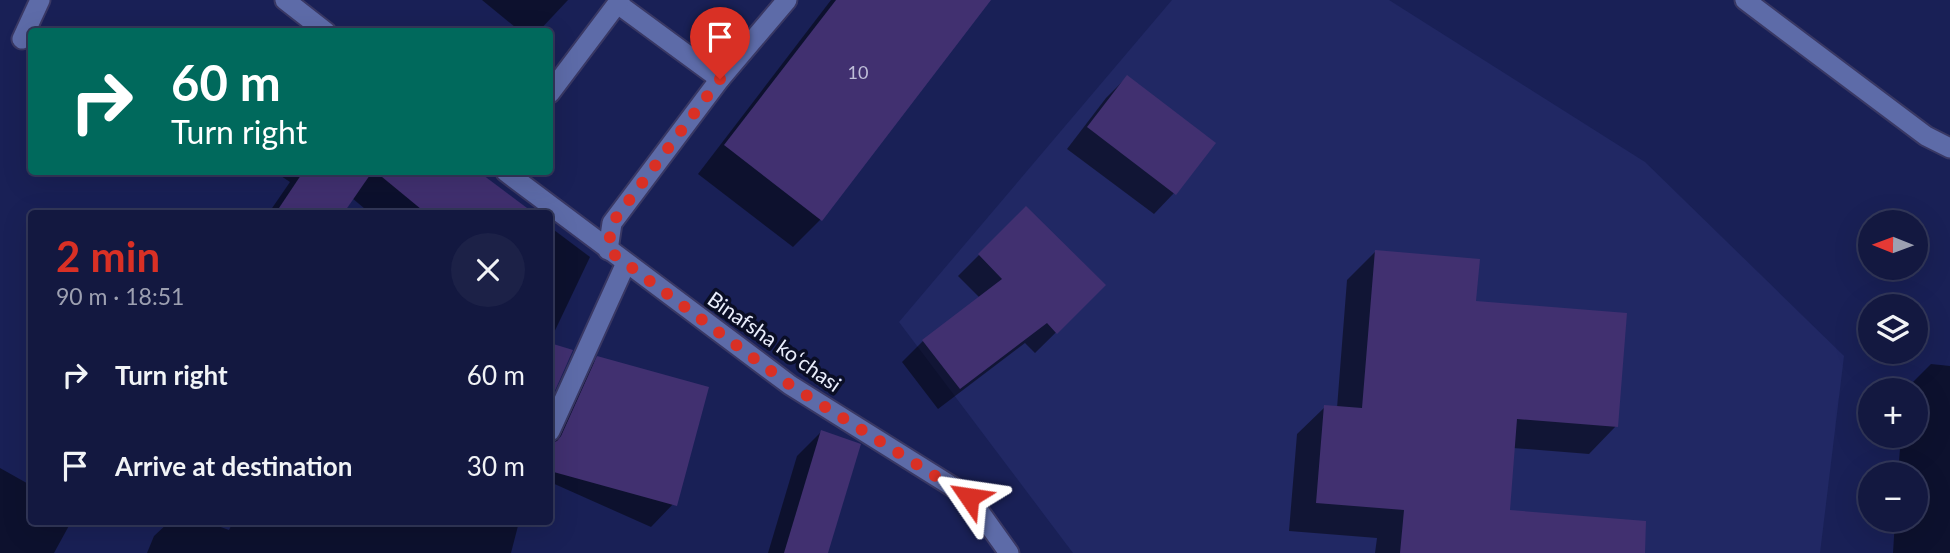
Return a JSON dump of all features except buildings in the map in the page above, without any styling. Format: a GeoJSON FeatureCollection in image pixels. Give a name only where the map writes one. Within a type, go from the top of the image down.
{"type":"FeatureCollection","features":[{"type":"Feature","properties":{"kind":"street"},"geometry":{"type":"LineString","coordinates":[[22,38],[40,0]]}},
{"type":"Feature","properties":{"kind":"street"},"geometry":{"type":"LineString","coordinates":[[285,0],[321,28]]}},
{"type":"Feature","properties":{"kind":"street"},"geometry":{"type":"LineString","coordinates":[[608,250],[612,223],[720,79],[787,0]]}},
{"type":"Feature","properties":{"kind":"street"},"geometry":{"type":"LineString","coordinates":[[1745,0],[1926,136],[1950,148]]}},
{"type":"Feature","properties":{"kind":"street"},"geometry":{"type":"LineString","coordinates":[[553,89],[619,2],[720,79]]}},
{"type":"Feature","properties":{"kind":"street","name":"Binafsha koʻchasi"},"geometry":{"type":"LineString","coordinates":[[510,175],[790,385],[969,497],[1009,553]]}},
{"type":"Feature","properties":{"kind":"street"},"geometry":{"type":"LineString","coordinates":[[553,423],[626,263]]}},
{"type":"Feature","properties":{"kind":"shaded area"},"geometry":{"type":"Polygon","coordinates":[[[1172,0],[1389,0],[1645,162],[1844,356],[1820,553],[1073,553],[899,322],[1172,0]]]}},
{"type":"Feature","properties":{"kind":"route"},"geometry":{"type":"LineString","coordinates":[[720,79],[612,223],[608,250],[790,385],[969,497]]}}]}
